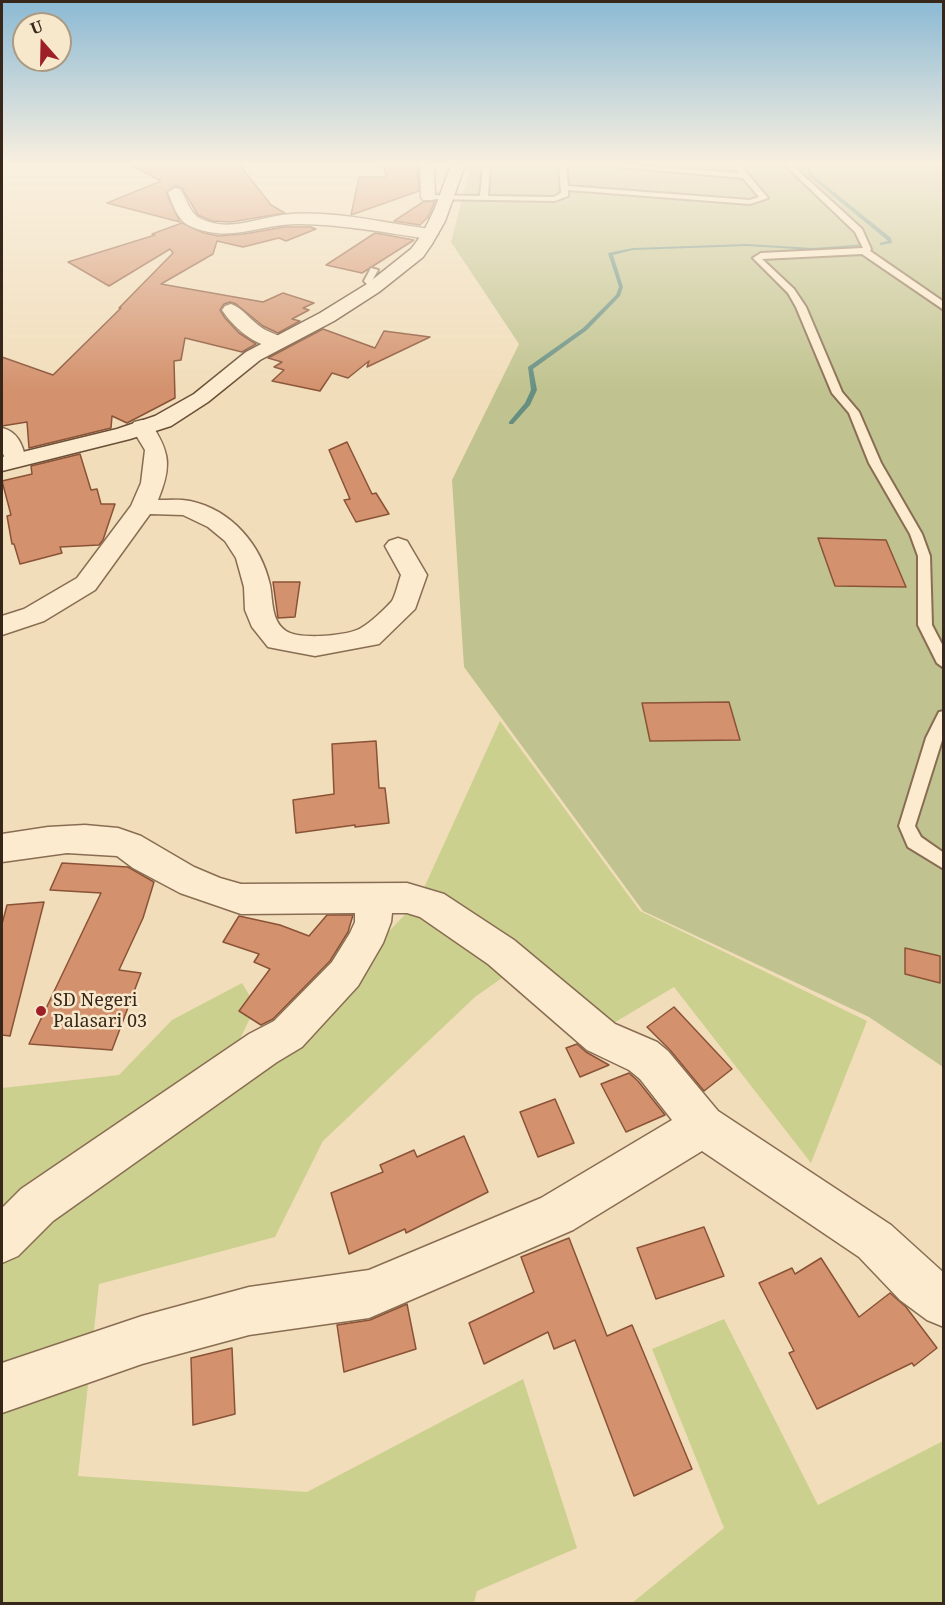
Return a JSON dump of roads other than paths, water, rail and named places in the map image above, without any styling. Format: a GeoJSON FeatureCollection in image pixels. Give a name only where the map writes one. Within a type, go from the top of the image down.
{"type":"FeatureCollection","features":[{"type":"Feature","properties":{"kind":"street"},"geometry":{"type":"LineString","coordinates":[[2,435],[10,442],[8,461],[122,434],[163,421],[201,398],[230,373],[277,342],[327,317],[374,279],[417,253],[426,240]]}},
{"type":"Feature","properties":{"kind":"street"},"geometry":{"type":"LineString","coordinates":[[231,310],[250,331],[277,342]]}},
{"type":"Feature","properties":{"kind":"street"},"geometry":{"type":"LineString","coordinates":[[2,626],[34,615],[86,584],[143,507],[153,483],[156,450],[142,428]]}},
{"type":"Feature","properties":{"kind":"street"},"geometry":{"type":"LineString","coordinates":[[143,507],[187,508],[217,522],[234,536],[249,558],[257,587],[259,610],[266,627],[278,639],[315,647],[369,638],[405,603],[414,575],[398,546]]}},
{"type":"Feature","properties":{"kind":"street"},"geometry":{"type":"LineString","coordinates":[[2,848],[40,842],[105,839],[129,846],[176,875],[223,896],[240,899],[407,898],[431,905],[501,952],[601,1037],[643,1056],[654,1065],[703,1126],[875,1241],[917,1283],[944,1303]]}},
{"type":"Feature","properties":{"kind":"street"},"geometry":{"type":"LineString","coordinates":[[2,1240],[37,1205],[262,1048],[288,1034],[345,974],[373,922],[374,898]]}},
{"type":"Feature","properties":{"kind":"street"},"geometry":{"type":"LineString","coordinates":[[2,1388],[142,1340],[249,1311],[369,1294],[557,1214],[703,1126]]}},
{"type":"Feature","properties":{"kind":"lane"},"geometry":{"type":"LineString","coordinates":[[863,240],[866,248],[944,307]]}},
{"type":"Feature","properties":{"kind":"lane"},"geometry":{"type":"LineString","coordinates":[[866,248],[761,255],[757,258],[791,291],[801,307],[837,393],[854,412],[875,464],[916,534],[924,556],[925,626],[944,663]]}},
{"type":"Feature","properties":{"kind":"lane"},"geometry":{"type":"LineString","coordinates":[[944,716],[934,738],[907,826],[914,842],[944,862]]}},
{"type":"Feature","properties":{"kind":"waterway"},"geometry":{"type":"LineString","coordinates":[[882,244],[890,242],[889,240]]}},
{"type":"Feature","properties":{"kind":"waterway"},"geometry":{"type":"LineString","coordinates":[[511,423],[528,404],[534,390],[530,368],[585,329],[618,295],[621,287],[610,254],[633,249],[716,246],[747,245],[813,249],[867,245]]}},
{"type":"Feature","properties":{"kind":"place","name":"SD Negeri Palasari 03"},"geometry":{"type":"Point","coordinates":[41,1011]}}]}
